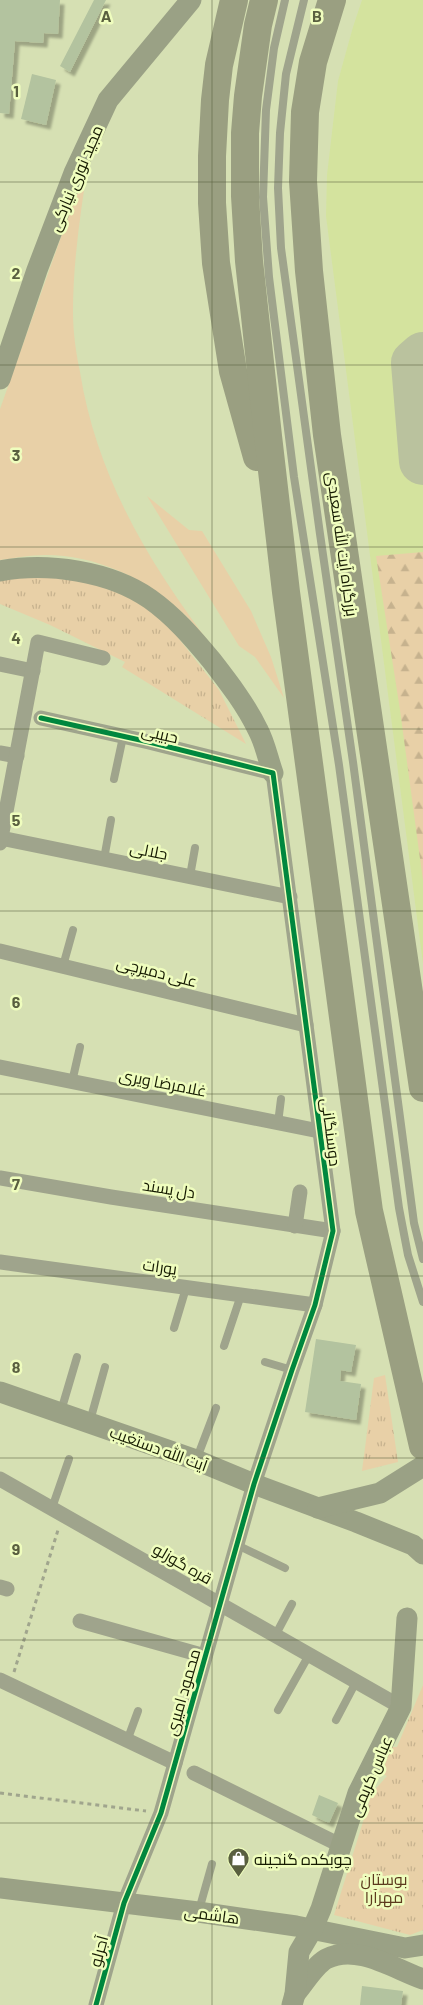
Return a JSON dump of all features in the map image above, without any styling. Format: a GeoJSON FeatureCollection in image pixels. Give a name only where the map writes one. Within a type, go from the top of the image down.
{"type":"FeatureCollection","features":[{"type":"Feature","properties":{"kind":"highway"},"geometry":{"type":"LineString","coordinates":[[234,0],[219,65],[215,100],[212,184],[216,263],[233,371],[280,541]]}},
{"type":"Feature","properties":{"kind":"highway"},"geometry":{"type":"LineString","coordinates":[[264,0],[251,64],[245,133],[245,196],[249,261],[280,541],[369,1211],[423,1446]]}},
{"type":"Feature","properties":{"kind":"highway","name":"بزرگراه آیت الله سعیدی"},"geometry":{"type":"LineString","coordinates":[[332,0],[313,62],[305,112],[303,182],[309,271],[327,434],[423,1088]]}},
{"type":"Feature","properties":{"kind":"main road","name":"مجید نوری نیارکی"},"geometry":{"type":"LineString","coordinates":[[0,380],[71,182],[108,100],[191,0]]}},
{"type":"Feature","properties":{"kind":"main road"},"geometry":{"type":"LineString","coordinates":[[0,571],[21,567],[50,567],[79,572],[131,588],[167,611],[196,641],[240,697],[259,732],[273,774]]}},
{"type":"Feature","properties":{"kind":"main road","name":"آیت الله دستغیب"},"geometry":{"type":"LineString","coordinates":[[0,1392],[196,1460],[413,1545],[423,1554]]}},
{"type":"Feature","properties":{"kind":"main road"},"geometry":{"type":"LineString","coordinates":[[317,1508],[380,1493],[423,1466]]}},
{"type":"Feature","properties":{"kind":"main road","name":"عباس کریمی"},"geometry":{"type":"LineString","coordinates":[[293,2000],[299,1952],[312,1930],[342,1846],[358,1793],[401,1707],[407,1618]]}},
{"type":"Feature","properties":{"kind":"main road","name":"هاشمی"},"geometry":{"type":"LineString","coordinates":[[0,1888],[296,1926],[406,1948],[423,1944]]}},
{"type":"Feature","properties":{"kind":"main road"},"geometry":{"type":"LineString","coordinates":[[293,2000],[326,1960],[349,1954],[363,1956],[423,1979]]}},
{"type":"Feature","properties":{"kind":"street"},"geometry":{"type":"LineString","coordinates":[[0,840],[38,642],[103,658]]}},
{"type":"Feature","properties":{"kind":"street"},"geometry":{"type":"LineString","coordinates":[[0,664],[33,672]]}},
{"type":"Feature","properties":{"kind":"street","name":"حبیبی"},"geometry":{"type":"LineString","coordinates":[[41,718],[273,774]]}},
{"type":"Feature","properties":{"kind":"street"},"geometry":{"type":"LineString","coordinates":[[0,753],[17,756]]}},
{"type":"Feature","properties":{"kind":"street","name":"دوسنگانی"},"geometry":{"type":"LineString","coordinates":[[254,1484],[315,1305],[333,1231],[273,774]]}},
{"type":"Feature","properties":{"kind":"street","name":"جلالی"},"geometry":{"type":"LineString","coordinates":[[0,840],[290,897]]}},
{"type":"Feature","properties":{"kind":"street","name":"علی دمیرچی"},"geometry":{"type":"LineString","coordinates":[[0,951],[306,1025]]}},
{"type":"Feature","properties":{"kind":"street","name":"غلامرضا ویری"},"geometry":{"type":"LineString","coordinates":[[0,1067],[319,1131]]}},
{"type":"Feature","properties":{"kind":"street","name":"دل پسند"},"geometry":{"type":"LineString","coordinates":[[0,1178],[333,1231]]}},
{"type":"Feature","properties":{"kind":"street"},"geometry":{"type":"LineString","coordinates":[[295,1226],[300,1192]]}},
{"type":"Feature","properties":{"kind":"street","name":"پورات"},"geometry":{"type":"LineString","coordinates":[[0,1262],[315,1305]]}},
{"type":"Feature","properties":{"kind":"street","name":"قره گوزلو"},"geometry":{"type":"LineString","coordinates":[[0,1479],[401,1707]]}},
{"type":"Feature","properties":{"kind":"street","name":"محمود امیری"},"geometry":{"type":"LineString","coordinates":[[124,1903],[161,1813],[254,1484]]}},
{"type":"Feature","properties":{"kind":"street"},"geometry":{"type":"LineString","coordinates":[[80,1621],[205,1656]]}},
{"type":"Feature","properties":{"kind":"street"},"geometry":{"type":"LineString","coordinates":[[5,1682],[175,1764]]}},
{"type":"Feature","properties":{"kind":"street"},"geometry":{"type":"LineString","coordinates":[[194,1773],[342,1846]]}},
{"type":"Feature","properties":{"kind":"street","name":"آجرلو"},"geometry":{"type":"LineString","coordinates":[[96,2005],[124,1903]]}},
{"type":"Feature","properties":{"kind":"lane"},"geometry":{"type":"LineString","coordinates":[[285,0],[274,48],[266,110],[263,197],[270,277],[294,477],[340,774],[399,1208],[408,1255],[423,1302]]}},
{"type":"Feature","properties":{"kind":"lane"},"geometry":{"type":"LineString","coordinates":[[304,0],[286,74],[280,132],[278,188],[281,248],[353,762],[414,1223],[423,1259]]}},
{"type":"Feature","properties":{"kind":"lane"},"geometry":{"type":"LineString","coordinates":[[114,779],[122,737]]}},
{"type":"Feature","properties":{"kind":"lane"},"geometry":{"type":"LineString","coordinates":[[104,859],[111,820]]}},
{"type":"Feature","properties":{"kind":"lane"},"geometry":{"type":"LineString","coordinates":[[190,876],[196,848]]}},
{"type":"Feature","properties":{"kind":"lane"},"geometry":{"type":"LineString","coordinates":[[63,966],[72,930]]}},
{"type":"Feature","properties":{"kind":"lane"},"geometry":{"type":"LineString","coordinates":[[72,1082],[80,1047]]}},
{"type":"Feature","properties":{"kind":"lane"},"geometry":{"type":"LineString","coordinates":[[278,1123],[281,1099]]}},
{"type":"Feature","properties":{"kind":"lane"},"geometry":{"type":"LineString","coordinates":[[174,1328],[186,1288]]}},
{"type":"Feature","properties":{"kind":"lane"},"geometry":{"type":"LineString","coordinates":[[224,1346],[241,1295]]}},
{"type":"Feature","properties":{"kind":"lane"},"geometry":{"type":"LineString","coordinates":[[60,1413],[77,1357]]}},
{"type":"Feature","properties":{"kind":"lane"},"geometry":{"type":"LineString","coordinates":[[265,1362],[292,1370]]}},
{"type":"Feature","properties":{"kind":"lane"},"geometry":{"type":"LineString","coordinates":[[89,1423],[105,1367]]}},
{"type":"Feature","properties":{"kind":"lane"},"geometry":{"type":"LineString","coordinates":[[196,1460],[216,1408]]}},
{"type":"Feature","properties":{"kind":"lane"},"geometry":{"type":"LineString","coordinates":[[58,1511],[69,1459]]}},
{"type":"Feature","properties":{"kind":"lane"},"geometry":{"type":"LineString","coordinates":[[237,1545],[286,1568]]}},
{"type":"Feature","properties":{"kind":"lane"},"geometry":{"type":"LineString","coordinates":[[275,1636],[292,1604]]}},
{"type":"Feature","properties":{"kind":"lane"},"geometry":{"type":"LineString","coordinates":[[278,1710],[309,1655]]}},
{"type":"Feature","properties":{"kind":"lane"},"geometry":{"type":"LineString","coordinates":[[336,1720],[356,1682]]}},
{"type":"Feature","properties":{"kind":"lane"},"geometry":{"type":"LineString","coordinates":[[127,1741],[138,1711]]}},
{"type":"Feature","properties":{"kind":"lane"},"geometry":{"type":"LineString","coordinates":[[198,1912],[212,1864]]}},
{"type":"Feature","properties":{"kind":"path"},"geometry":{"type":"LineString","coordinates":[[5,1682],[58,1511]]}},
{"type":"Feature","properties":{"kind":"path"},"geometry":{"type":"LineString","coordinates":[[0,1793],[161,1813]]}},
{"type":"Feature","properties":{"kind":"shaded area"},"geometry":{"type":"Polygon","coordinates":[[[362,0],[423,0],[423,964],[326,216],[327,175],[338,81],[362,0]]]}},
{"type":"Feature","properties":{"kind":"green space"},"geometry":{"type":"Polygon","coordinates":[[[89,158],[80,215],[73,293],[76,350],[88,411],[99,448],[129,519],[168,585],[214,649],[188,618],[164,597],[134,578],[117,570],[82,559],[64,556],[40,555],[0,560],[0,409],[89,158]]]}},
{"type":"Feature","properties":{"kind":"green space"},"geometry":{"type":"Polygon","coordinates":[[[147,496],[189,530],[202,531],[251,611],[271,657],[284,698],[255,657],[239,646],[147,496]]]}},
{"type":"Feature","properties":{"kind":"green space"},"geometry":{"type":"Polygon","coordinates":[[[423,552],[423,881],[400,710],[376,556],[423,552]]]}},
{"type":"Feature","properties":{"kind":"green space"},"geometry":{"type":"Polygon","coordinates":[[[53,574],[107,587],[139,601],[166,622],[219,690],[246,744],[122,667],[125,662],[50,625],[0,604],[0,578],[53,574]]]}},
{"type":"Feature","properties":{"kind":"green space"},"geometry":{"type":"Polygon","coordinates":[[[385,1375],[398,1462],[362,1471],[374,1378],[385,1375]]]}},
{"type":"Feature","properties":{"kind":"green space","name":"بوستان مهرآرا"},"geometry":{"type":"Polygon","coordinates":[[[423,1685],[423,1930],[410,1935],[334,1915],[372,1793],[387,1776],[381,1773],[392,1747],[397,1747],[423,1685]]]}},
{"type":"Feature","properties":{"kind":"building"},"geometry":{"type":"Polygon","coordinates":[[[0,0],[60,0],[58,34],[44,33],[43,43],[15,41],[9,114],[0,113],[0,0]]]}},
{"type":"Feature","properties":{"kind":"building"},"geometry":{"type":"Polygon","coordinates":[[[94,0],[106,0],[70,72],[60,66],[94,0]]]}},
{"type":"Feature","properties":{"kind":"building"},"geometry":{"type":"Polygon","coordinates":[[[32,74],[56,80],[46,125],[21,119],[32,74]]]}},
{"type":"Feature","properties":{"kind":"building"},"geometry":{"type":"Polygon","coordinates":[[[316,1339],[356,1345],[351,1372],[341,1370],[340,1381],[361,1384],[356,1420],[305,1412],[316,1339]]]}},
{"type":"Feature","properties":{"kind":"building"},"geometry":{"type":"Polygon","coordinates":[[[319,1795],[338,1803],[329,1823],[312,1815],[319,1795]]]}},
{"type":"Feature","properties":{"kind":"building"},"geometry":{"type":"Polygon","coordinates":[[[362,1986],[403,1991],[401,2005],[360,2005],[362,1986]]]}},
{"type":"Feature","properties":{"kind":"taxiway"},"geometry":{"type":"LineString","coordinates":[[423,356],[415,363],[423,461]]}},
{"type":"Feature","properties":{"kind":"cycle path"},"geometry":{"type":"LineString","coordinates":[[41,718],[149,742],[273,773],[333,1231],[315,1305],[254,1484],[161,1813],[124,1903],[96,2005]]}},
{"type":"Feature","properties":{"kind":"place","name":"چوبکده گنجینه"},"geometry":{"type":"Point","coordinates":[238,1877]}}]}
